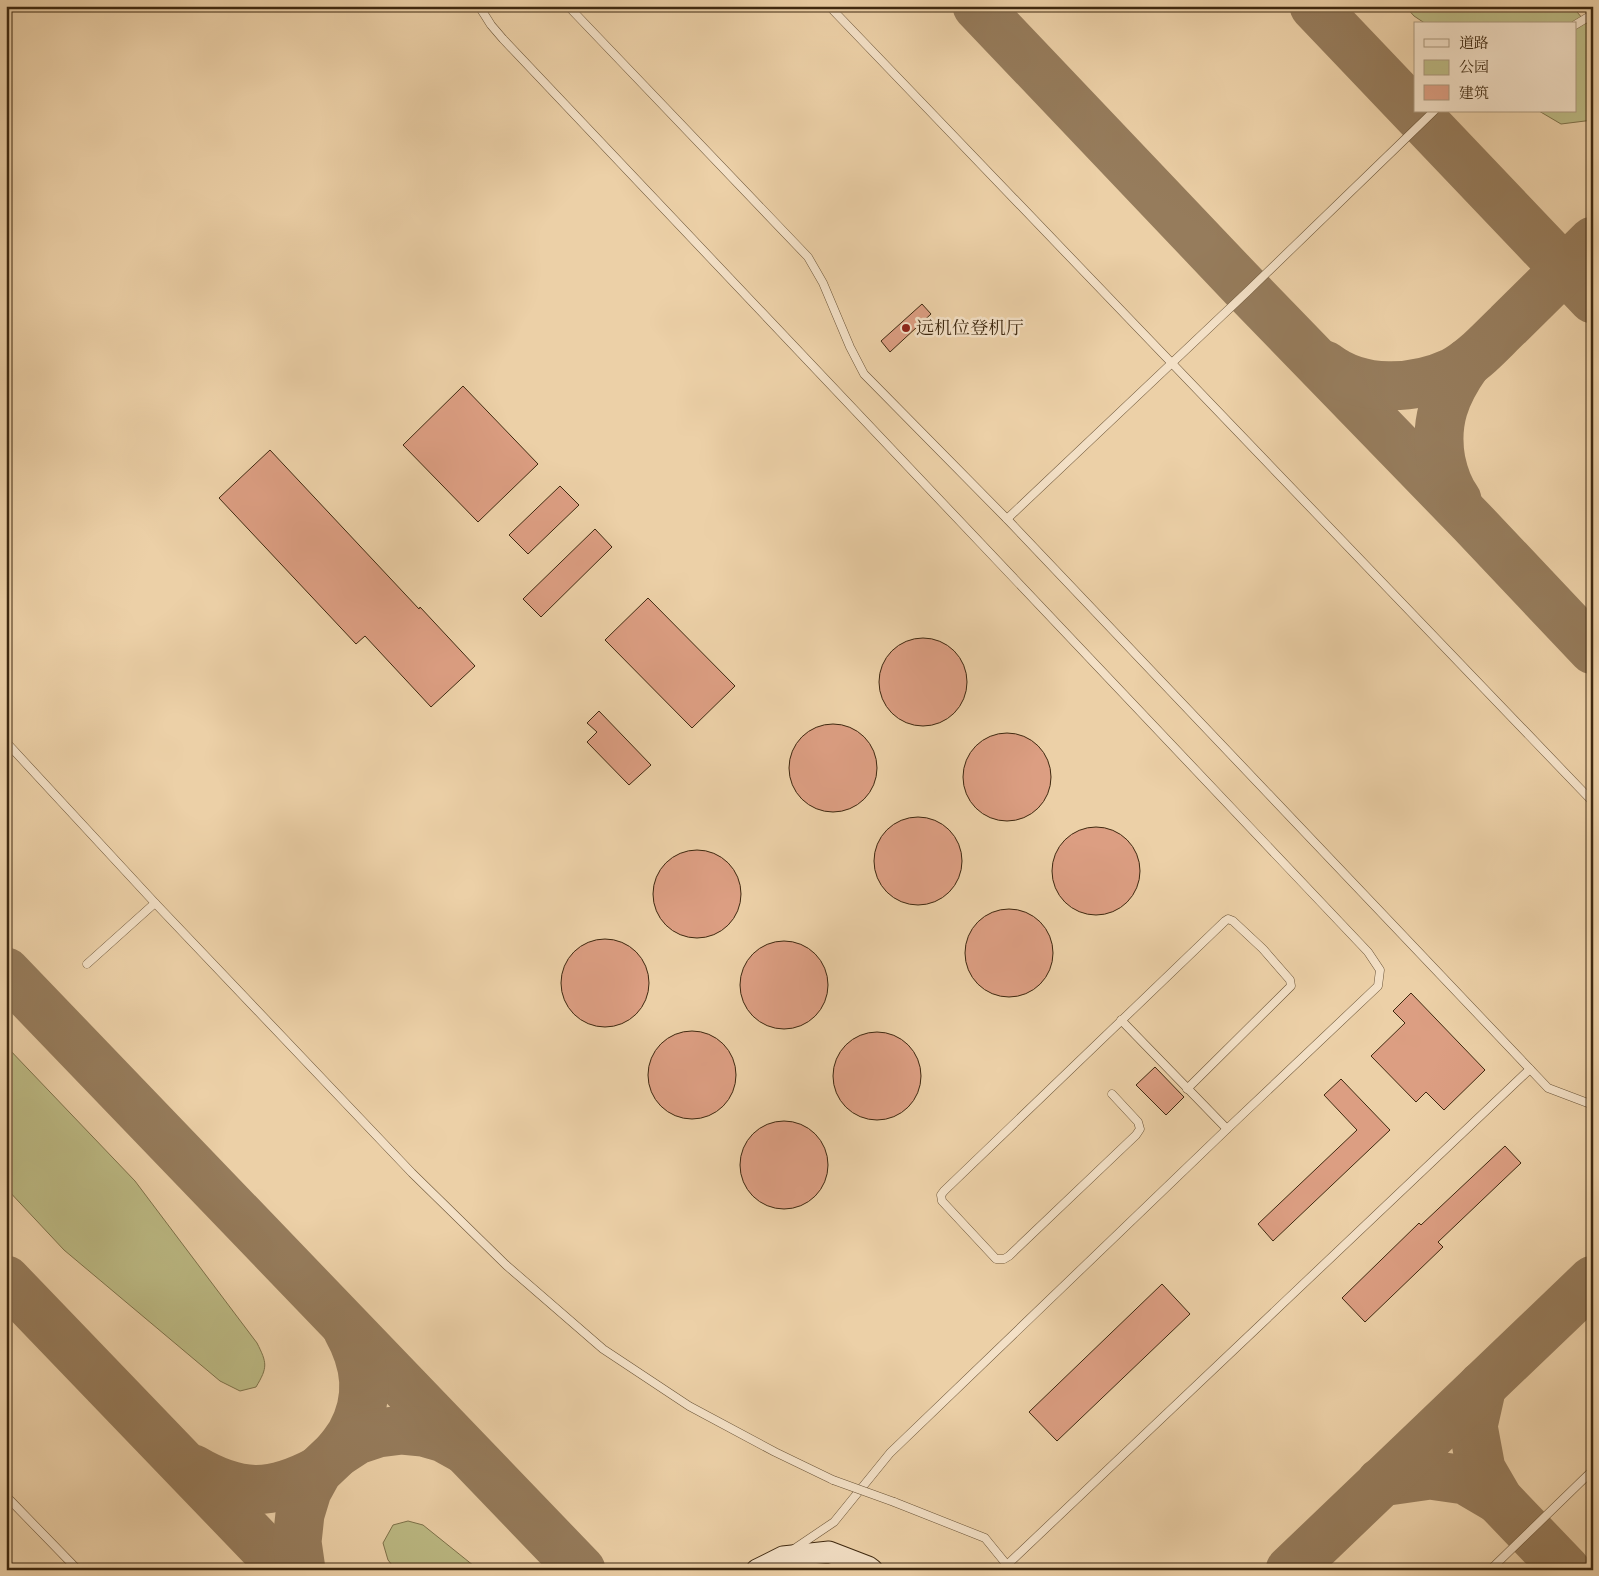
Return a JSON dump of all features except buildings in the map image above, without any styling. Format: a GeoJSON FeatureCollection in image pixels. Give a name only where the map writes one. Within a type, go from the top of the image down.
{"type":"FeatureCollection","features":[{"type":"Feature","properties":{"kind":"main road"},"geometry":{"type":"LineString","coordinates":[[757,1570],[829,1552],[872,1570]]}},
{"type":"Feature","properties":{"kind":"lane"},"geometry":{"type":"LineString","coordinates":[[479,6],[503,39],[1368,952],[1380,970],[1378,986],[890,1453],[834,1522],[782,1563]]}},
{"type":"Feature","properties":{"kind":"lane"},"geometry":{"type":"LineString","coordinates":[[568,6],[808,257],[823,282],[850,347],[864,374],[1007,519],[1548,1088],[1593,1105]]}},
{"type":"Feature","properties":{"kind":"lane"},"geometry":{"type":"LineString","coordinates":[[829,6],[1593,802]]}},
{"type":"Feature","properties":{"kind":"lane"},"geometry":{"type":"LineString","coordinates":[[1576,24],[1593,14]]}},
{"type":"Feature","properties":{"kind":"lane"},"geometry":{"type":"LineString","coordinates":[[1007,519],[1433,112]]}},
{"type":"Feature","properties":{"kind":"lane"},"geometry":{"type":"LineString","coordinates":[[6,742],[155,903],[412,1173],[506,1265],[596,1343],[689,1406],[775,1452],[833,1480],[985,1538],[1008,1567],[1530,1069]]}},
{"type":"Feature","properties":{"kind":"lane"},"geometry":{"type":"LineString","coordinates":[[87,964],[155,903]]}},
{"type":"Feature","properties":{"kind":"lane"},"geometry":{"type":"LineString","coordinates":[[1112,1094],[1138,1122],[1140,1129],[1136,1135],[1009,1256],[1004,1259],[996,1259],[942,1201],[941,1195],[1225,921],[1233,921],[1263,949],[1290,980],[1291,986],[1187,1089]]}},
{"type":"Feature","properties":{"kind":"lane"},"geometry":{"type":"LineString","coordinates":[[1121,1020],[1227,1129]]}},
{"type":"Feature","properties":{"kind":"lane"},"geometry":{"type":"LineString","coordinates":[[1490,1570],[1593,1470]]}},
{"type":"Feature","properties":{"kind":"lane"},"geometry":{"type":"LineString","coordinates":[[6,1496],[78,1570]]}},
{"type":"Feature","properties":{"kind":"green space"},"geometry":{"type":"Polygon","coordinates":[[[1405,6],[1572,6],[1593,31],[1593,120],[1561,124],[1541,112],[1576,112],[1576,22],[1423,22],[1405,6]]]}},
{"type":"Feature","properties":{"kind":"green space"},"geometry":{"type":"Polygon","coordinates":[[[7,1047],[135,1181],[257,1343],[265,1365],[263,1374],[256,1387],[240,1391],[220,1381],[64,1250],[6,1188],[7,1047]]]}},
{"type":"Feature","properties":{"kind":"green space"},"geometry":{"type":"Polygon","coordinates":[[[408,1521],[423,1525],[479,1570],[396,1570],[388,1560],[383,1543],[393,1525],[408,1521]]]}},
{"type":"Feature","properties":{"kind":"taxiway"},"geometry":{"type":"LineString","coordinates":[[977,6],[1593,650]]}},
{"type":"Feature","properties":{"kind":"taxiway"},"geometry":{"type":"LineString","coordinates":[[1314,6],[1414,111]]}},
{"type":"Feature","properties":{"kind":"taxiway"},"geometry":{"type":"LineString","coordinates":[[1415,112],[1593,299]]}},
{"type":"Feature","properties":{"kind":"taxiway"},"geometry":{"type":"LineString","coordinates":[[1325,365],[1339,374],[1355,380],[1388,386],[1422,382],[1453,372],[1482,350],[1593,241]]}},
{"type":"Feature","properties":{"kind":"taxiway"},"geometry":{"type":"LineString","coordinates":[[1457,500],[1445,477],[1439,447],[1439,434],[1440,421],[1447,397],[1467,363]]}},
{"type":"Feature","properties":{"kind":"taxiway"},"geometry":{"type":"LineString","coordinates":[[6,972],[581,1570]]}},
{"type":"Feature","properties":{"kind":"taxiway"},"geometry":{"type":"LineString","coordinates":[[6,1280],[285,1570]]}},
{"type":"Feature","properties":{"kind":"taxiway"},"geometry":{"type":"LineString","coordinates":[[1290,1570],[1593,1280]]}},
{"type":"Feature","properties":{"kind":"taxiway"},"geometry":{"type":"LineString","coordinates":[[337,1453],[351,1434],[357,1421],[364,1394],[362,1368],[347,1329]]}},
{"type":"Feature","properties":{"kind":"taxiway"},"geometry":{"type":"LineString","coordinates":[[1482,1386],[1473,1426],[1481,1469],[1499,1500],[1566,1570]]}},
{"type":"Feature","properties":{"kind":"taxiway"},"geometry":{"type":"LineString","coordinates":[[301,1570],[297,1542],[300,1514],[307,1491],[318,1471],[337,1453],[357,1440],[378,1433],[402,1430],[423,1432],[444,1438],[462,1448]]}},
{"type":"Feature","properties":{"kind":"taxiway"},"geometry":{"type":"LineString","coordinates":[[193,1469],[225,1484],[255,1490],[285,1485],[318,1471]]}},
{"type":"Feature","properties":{"kind":"taxiway"},"geometry":{"type":"LineString","coordinates":[[1381,1482],[1430,1475],[1465,1480],[1499,1500]]}},
{"type":"Feature","properties":{"kind":"place","name":"远机位登机厅"},"geometry":{"type":"Point","coordinates":[906,328]}}]}
